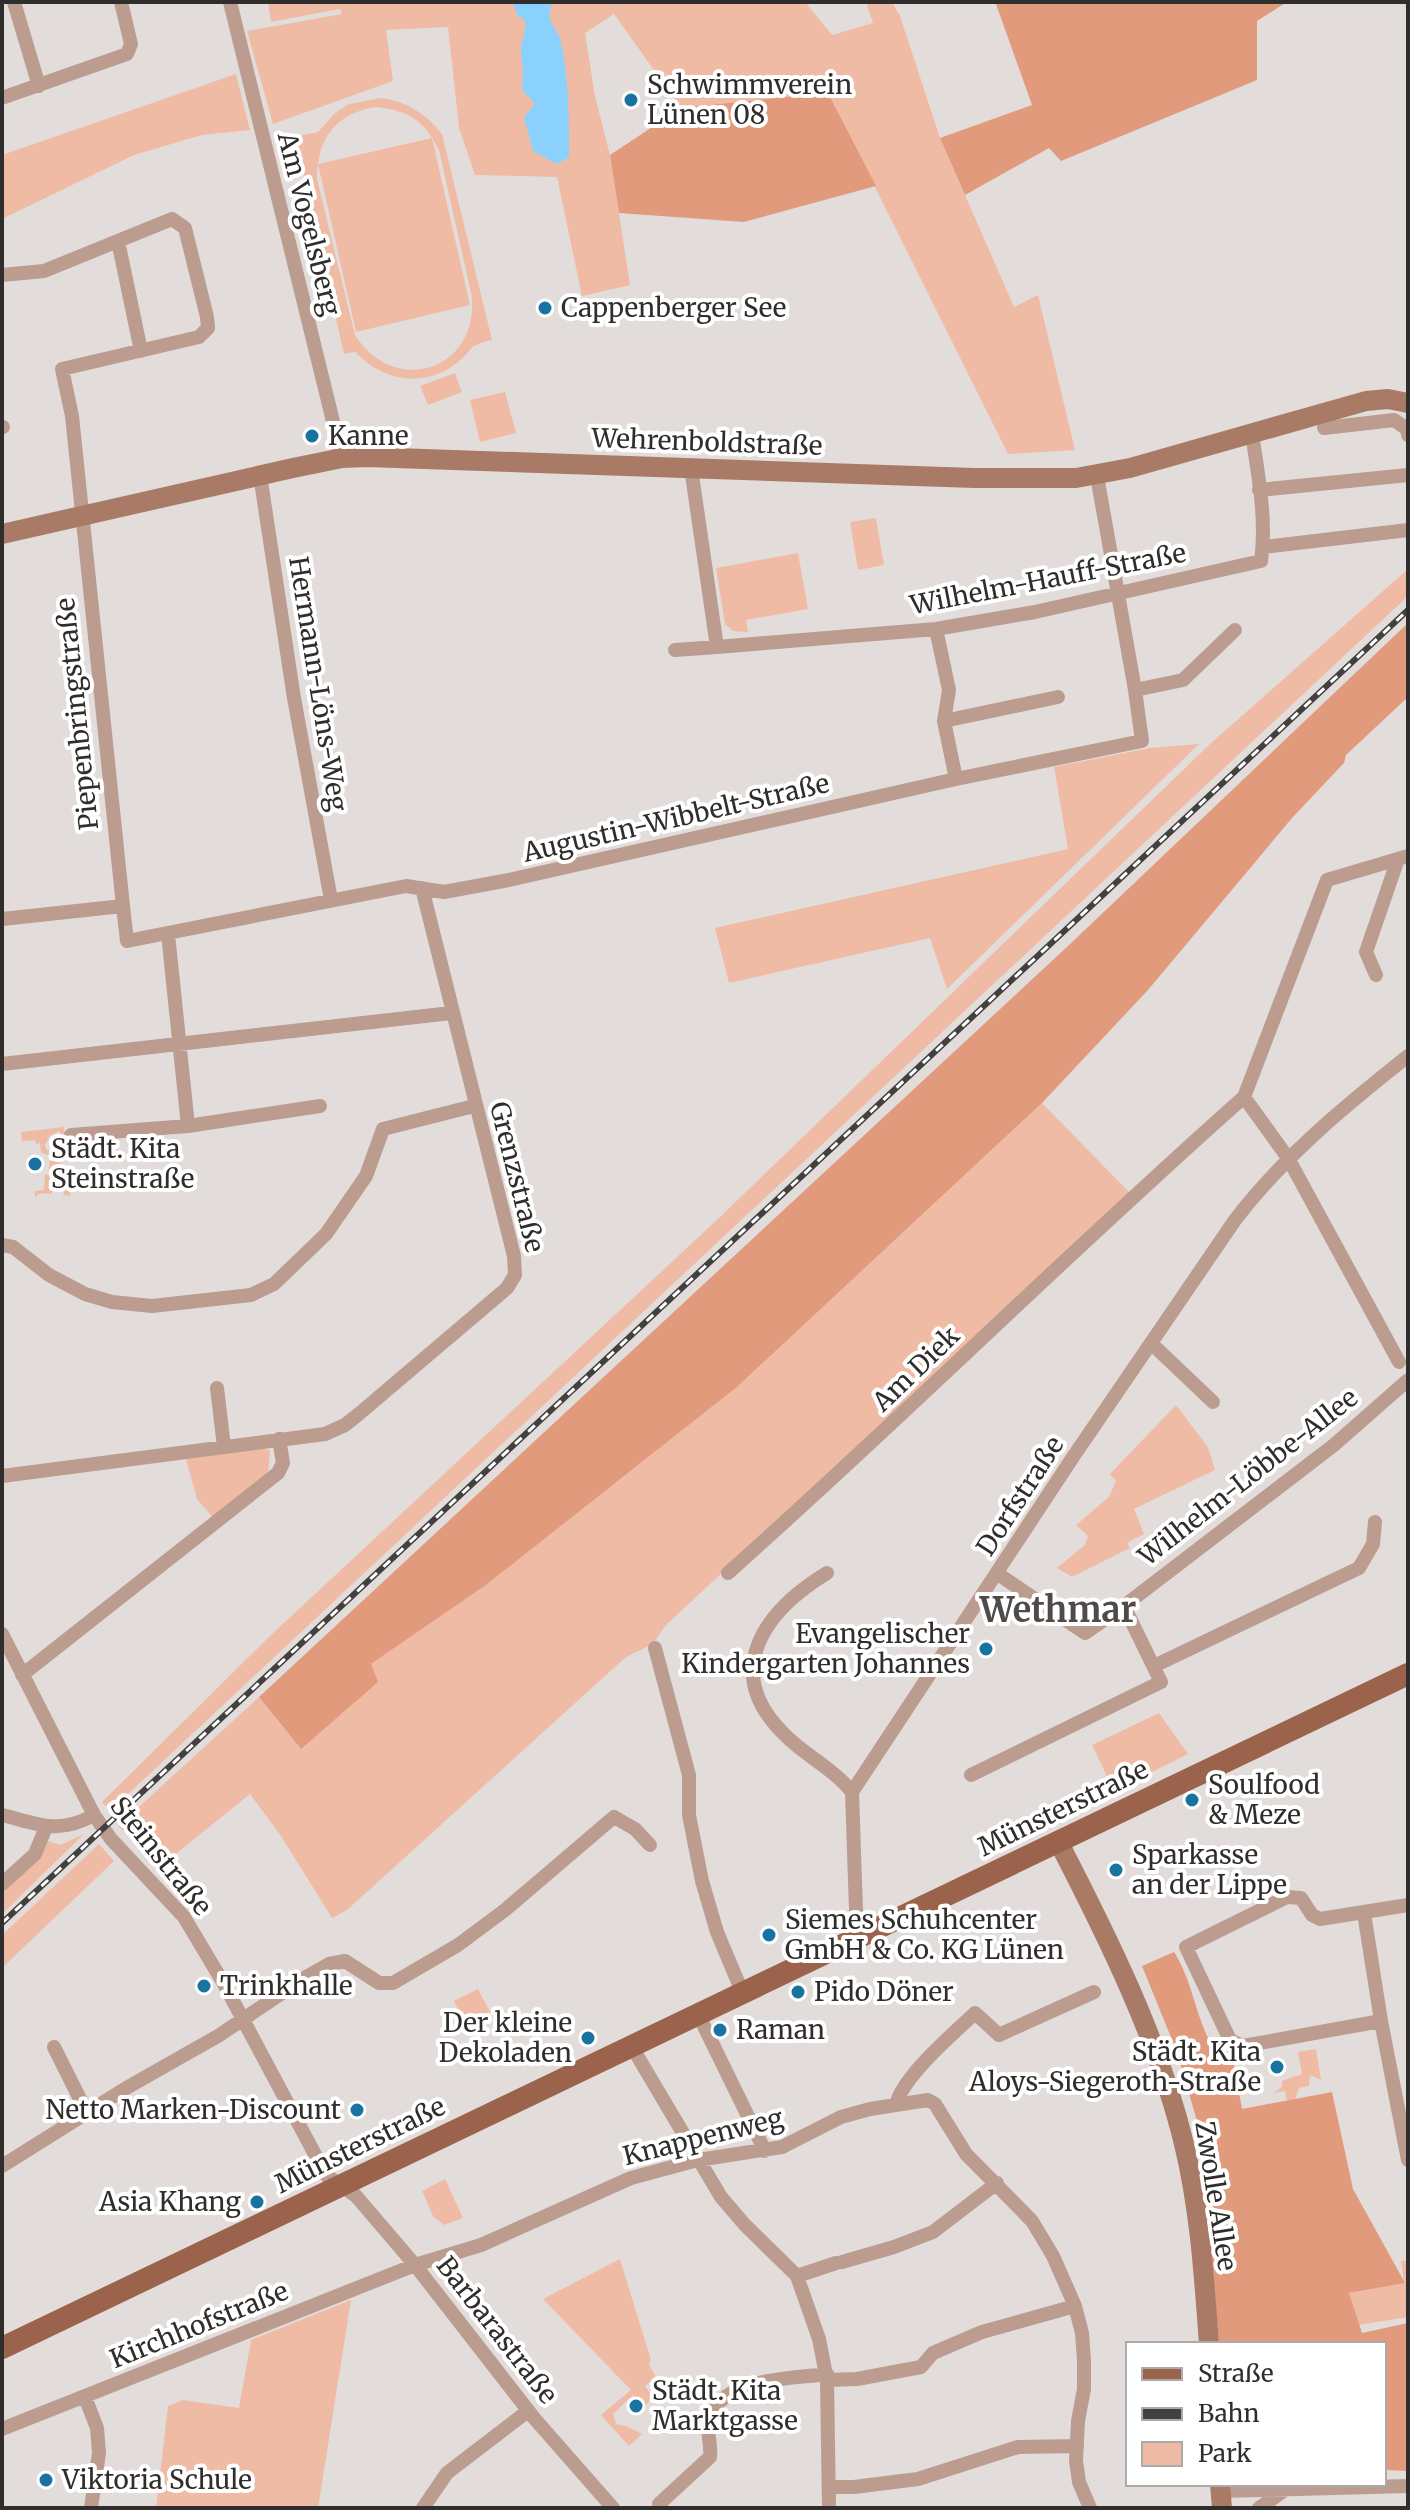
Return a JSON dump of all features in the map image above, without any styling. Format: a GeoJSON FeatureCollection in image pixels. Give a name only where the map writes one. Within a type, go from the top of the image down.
{"type":"FeatureCollection","features":[{"type":"Feature","properties":{"kind":"main road","name":"Münsterstraße"},"geometry":{"type":"LineString","coordinates":[[2,2348],[1408,1674]]}},
{"type":"Feature","properties":{"kind":"street"},"geometry":{"type":"LineString","coordinates":[[14,2],[39,86]]}},
{"type":"Feature","properties":{"kind":"street"},"geometry":{"type":"LineString","coordinates":[[2,98],[127,54],[131,44],[121,2]]}},
{"type":"Feature","properties":{"kind":"street","name":"Am Vogelsberg"},"geometry":{"type":"LineString","coordinates":[[230,2],[342,458]]}},
{"type":"Feature","properties":{"kind":"street"},"geometry":{"type":"LineString","coordinates":[[2,275],[44,271],[172,219],[185,228],[207,317],[208,328],[199,337],[141,351],[118,241]]}},
{"type":"Feature","properties":{"kind":"street","name":"Piepenbringstraße"},"geometry":{"type":"LineString","coordinates":[[123,906],[72,416],[62,369],[141,351]]}},
{"type":"Feature","properties":{"kind":"street","name":"Wehrenboldstraße"},"geometry":{"type":"LineString","coordinates":[[2,534],[342,458],[422,458],[1017,479],[1097,476],[1366,401],[1388,399],[1408,403]]}},
{"type":"Feature","properties":{"kind":"street"},"geometry":{"type":"LineString","coordinates":[[1324,428],[1394,420],[1407,429],[1408,435]]}},
{"type":"Feature","properties":{"kind":"street"},"geometry":{"type":"LineString","coordinates":[[1252,434],[1263,547],[1408,530]]}},
{"type":"Feature","properties":{"kind":"street"},"geometry":{"type":"LineString","coordinates":[[691,468],[717,647]]}},
{"type":"Feature","properties":{"kind":"street","name":"Hermann-Löns-Weg"},"geometry":{"type":"LineString","coordinates":[[260,475],[294,698],[331,900]]}},
{"type":"Feature","properties":{"kind":"street"},"geometry":{"type":"LineString","coordinates":[[1259,490],[1408,475]]}},
{"type":"Feature","properties":{"kind":"street","name":"Augustin-Wibbelt-Straße"},"geometry":{"type":"LineString","coordinates":[[123,906],[127,941],[406,886],[444,892],[548,872],[956,779],[1142,741],[1097,476]]}},
{"type":"Feature","properties":{"kind":"street","name":"Wilhelm-Hauff-Straße"},"geometry":{"type":"LineString","coordinates":[[675,650],[936,629],[1035,612],[1261,561],[1263,547]]}},
{"type":"Feature","properties":{"kind":"street"},"geometry":{"type":"LineString","coordinates":[[936,629],[949,690],[944,721],[956,779]]}},
{"type":"Feature","properties":{"kind":"street"},"geometry":{"type":"LineString","coordinates":[[1135,690],[1183,680],[1235,630]]}},
{"type":"Feature","properties":{"kind":"street"},"geometry":{"type":"LineString","coordinates":[[944,721],[1058,697]]}},
{"type":"Feature","properties":{"kind":"street"},"geometry":{"type":"LineString","coordinates":[[1376,975],[1366,952],[1403,858]]}},
{"type":"Feature","properties":{"kind":"street"},"geometry":{"type":"LineString","coordinates":[[1399,1362],[1288,1158],[1244,1097],[1327,880],[1338,874],[1403,858]]}},
{"type":"Feature","properties":{"kind":"street","name":"Grenzstraße"},"geometry":{"type":"LineString","coordinates":[[2,1476],[325,1434],[345,1425],[507,1288],[515,1275],[514,1256],[474,1106],[422,888]]}},
{"type":"Feature","properties":{"kind":"street"},"geometry":{"type":"LineString","coordinates":[[2,919],[123,906]]}},
{"type":"Feature","properties":{"kind":"street"},"geometry":{"type":"LineString","coordinates":[[168,934],[188,1126]]}},
{"type":"Feature","properties":{"kind":"street"},"geometry":{"type":"LineString","coordinates":[[2,1064],[451,1013]]}},
{"type":"Feature","properties":{"kind":"street","name":"Dorfstraße"},"geometry":{"type":"LineString","coordinates":[[852,1792],[1073,1457],[1235,1220],[1263,1183],[1288,1158],[1345,1106],[1408,1056]]}},
{"type":"Feature","properties":{"kind":"street","name":"Am Diek"},"geometry":{"type":"LineString","coordinates":[[728,1573],[866,1449],[1133,1195],[1244,1097]]}},
{"type":"Feature","properties":{"kind":"street"},"geometry":{"type":"LineString","coordinates":[[71,1135],[188,1126],[320,1106]]}},
{"type":"Feature","properties":{"kind":"street"},"geometry":{"type":"LineString","coordinates":[[2,1245],[13,1247],[49,1275],[85,1294],[112,1302],[152,1306],[251,1295],[274,1284],[326,1234],[366,1176],[383,1129],[474,1106]]}},
{"type":"Feature","properties":{"kind":"street"},"geometry":{"type":"LineString","coordinates":[[1152,1344],[1213,1402]]}},
{"type":"Feature","properties":{"kind":"street","name":"Wilhelm-Löbbe-Allee"},"geometry":{"type":"LineString","coordinates":[[998,1574],[1085,1633],[1334,1445],[1408,1380]]}},
{"type":"Feature","properties":{"kind":"street"},"geometry":{"type":"LineString","coordinates":[[217,1388],[224,1447]]}},
{"type":"Feature","properties":{"kind":"street"},"geometry":{"type":"LineString","coordinates":[[22,1675],[278,1473],[283,1463],[279,1439]]}},
{"type":"Feature","properties":{"kind":"street"},"geometry":{"type":"LineString","coordinates":[[1154,1666],[1359,1568],[1373,1544],[1375,1522]]}},
{"type":"Feature","properties":{"kind":"street"},"geometry":{"type":"LineString","coordinates":[[827,1573],[800,1590],[767,1623],[756,1650],[755,1678],[762,1704],[774,1723],[852,1792],[857,1940]]}},
{"type":"Feature","properties":{"kind":"street"},"geometry":{"type":"LineString","coordinates":[[971,1775],[1161,1682],[1124,1606]]}},
{"type":"Feature","properties":{"kind":"street","name":"Steinstraße"},"geometry":{"type":"LineString","coordinates":[[2,1634],[94,1815],[111,1839],[184,1917],[326,2175],[340,2185]]}},
{"type":"Feature","properties":{"kind":"street"},"geometry":{"type":"LineString","coordinates":[[655,1648],[689,1775],[689,1815],[702,1881],[717,1932],[743,1994]]}},
{"type":"Feature","properties":{"kind":"street"},"geometry":{"type":"LineString","coordinates":[[2,1815],[46,1827],[69,1827],[94,1815]]}},
{"type":"Feature","properties":{"kind":"street"},"geometry":{"type":"LineString","coordinates":[[2,2166],[243,2020],[329,1964],[345,1961],[379,1983],[393,1983],[458,1945],[505,1910],[614,1817],[635,1829],[650,1845]]}},
{"type":"Feature","properties":{"kind":"street"},"geometry":{"type":"LineString","coordinates":[[2,1884],[35,1854],[46,1827]]}},
{"type":"Feature","properties":{"kind":"street","name":"Zwolle Allee"},"geometry":{"type":"LineString","coordinates":[[1058,1841],[1124,1979],[1175,2111],[1185,2146],[1198,2218],[1209,2342]]}},
{"type":"Feature","properties":{"kind":"street"},"geometry":{"type":"LineString","coordinates":[[1381,2021],[1243,2046],[1230,2040],[1186,1947],[1287,1897],[1301,1898],[1312,1915],[1320,1919],[1408,1905]]}},
{"type":"Feature","properties":{"kind":"street"},"geometry":{"type":"LineString","coordinates":[[1364,1913],[1408,2160]]}},
{"type":"Feature","properties":{"kind":"street"},"geometry":{"type":"LineString","coordinates":[[896,2105],[899,2092],[975,2013],[999,2035],[1094,1992]]}},
{"type":"Feature","properties":{"kind":"street"},"geometry":{"type":"LineString","coordinates":[[699,2016],[765,2151]]}},
{"type":"Feature","properties":{"kind":"street"},"geometry":{"type":"LineString","coordinates":[[54,2047],[87,2113]]}},
{"type":"Feature","properties":{"kind":"street"},"geometry":{"type":"LineString","coordinates":[[632,2047],[721,2197],[797,2276],[816,2327],[827,2377],[829,2508]]}},
{"type":"Feature","properties":{"kind":"street","name":"Knappenweg"},"geometry":{"type":"LineString","coordinates":[[415,2265],[481,2245],[631,2178],[698,2160],[782,2147],[841,2117],[928,2100],[935,2104],[966,2154],[997,2183]]}},
{"type":"Feature","properties":{"kind":"street"},"geometry":{"type":"LineString","coordinates":[[797,2276],[933,2232],[997,2183],[1032,2221],[1053,2256],[1075,2306],[1082,2333],[1084,2360],[1077,2446],[1079,2482],[1090,2508]]}},
{"type":"Feature","properties":{"kind":"street","name":"Barbarastraße"},"geometry":{"type":"LineString","coordinates":[[340,2185],[356,2196],[415,2265],[528,2411],[613,2508]]}},
{"type":"Feature","properties":{"kind":"street","name":"Kirchhofstraße"},"geometry":{"type":"LineString","coordinates":[[2,2429],[415,2265]]}},
{"type":"Feature","properties":{"kind":"street"},"geometry":{"type":"LineString","coordinates":[[659,2504],[710,2457],[712,2446],[708,2428],[710,2415],[718,2404],[750,2384],[827,2377],[857,2379],[921,2367],[933,2353],[982,2332],[1075,2306]]}},
{"type":"Feature","properties":{"kind":"street"},"geometry":{"type":"LineString","coordinates":[[85,2397],[97,2428],[99,2453],[91,2508]]}},
{"type":"Feature","properties":{"kind":"street"},"geometry":{"type":"LineString","coordinates":[[423,2508],[447,2473],[528,2411]]}},
{"type":"Feature","properties":{"kind":"street"},"geometry":{"type":"LineString","coordinates":[[829,2487],[918,2479],[1018,2447],[1077,2446]]}},
{"type":"Feature","properties":{"kind":"street"},"geometry":{"type":"LineString","coordinates":[[1386,2485],[1408,2486]]}},
{"type":"Feature","properties":{"kind":"street"},"geometry":{"type":"LineString","coordinates":[[1221,2494],[1347,2486]]}},
{"type":"Feature","properties":{"kind":"street"},"geometry":{"type":"LineString","coordinates":[[1259,2508],[1286,2489]]}},
{"type":"Feature","properties":{"kind":"green space"},"geometry":{"type":"Polygon","coordinates":[[[268,2],[805,2],[832,35],[873,23],[866,2],[892,2],[900,16],[940,138],[1014,307],[1038,295],[1075,450],[1008,454],[829,95],[681,108],[614,14],[585,33],[595,96],[610,155],[630,285],[582,296],[557,177],[475,175],[459,128],[448,27],[386,30],[393,81],[273,124],[247,31],[342,14],[340,9],[271,22],[268,2]]]}},
{"type":"Feature","properties":{"kind":"green space"},"geometry":{"type":"Polygon","coordinates":[[[236,74],[250,130],[202,135],[134,155],[2,219],[2,155],[236,74]]]}},
{"type":"Feature","properties":{"kind":"green space"},"geometry":{"type":"Polygon","coordinates":[[[381,98],[400,102],[422,114],[442,134],[492,340],[474,346],[457,363],[431,376],[417,379],[391,375],[378,370],[355,352],[344,354],[295,137],[318,132],[335,113],[349,104],[381,98]],[[375,107],[361,110],[339,122],[325,140],[318,165],[317,179],[355,335],[371,354],[391,366],[411,370],[430,367],[448,358],[462,343],[470,322],[472,297],[439,150],[427,130],[415,119],[375,107]]]}},
{"type":"Feature","properties":{"kind":"green space"},"geometry":{"type":"Polygon","coordinates":[[[432,138],[470,305],[356,332],[318,164],[432,138]]]}},
{"type":"Feature","properties":{"kind":"green space"},"geometry":{"type":"Polygon","coordinates":[[[455,373],[462,392],[428,405],[420,386],[455,373]]]}},
{"type":"Feature","properties":{"kind":"green space"},"geometry":{"type":"Polygon","coordinates":[[[505,392],[516,433],[480,442],[470,400],[505,392]]]}},
{"type":"Feature","properties":{"kind":"green space"},"geometry":{"type":"Polygon","coordinates":[[[876,518],[884,565],[858,570],[850,522],[876,518]]]}},
{"type":"Feature","properties":{"kind":"green space"},"geometry":{"type":"Polygon","coordinates":[[[798,553],[808,609],[746,620],[748,632],[733,631],[725,624],[716,568],[798,553]]]}},
{"type":"Feature","properties":{"kind":"green space"},"geometry":{"type":"Polygon","coordinates":[[[1408,569],[1408,596],[110,1811],[102,1802],[271,1635],[719,1218],[1210,744],[1408,569]]]}},
{"type":"Feature","properties":{"kind":"green space"},"geometry":{"type":"Polygon","coordinates":[[[1199,744],[947,989],[930,938],[729,983],[715,928],[1068,849],[1054,767],[1150,748],[1199,744]]]}},
{"type":"Feature","properties":{"kind":"green space"},"geometry":{"type":"Polygon","coordinates":[[[1042,1103],[1130,1193],[665,1626],[653,1644],[626,1657],[347,1910],[332,1918],[281,1836],[250,1794],[161,1866],[118,1826],[259,1697],[301,1749],[371,1664],[486,1585],[737,1387],[1042,1103]]]}},
{"type":"Feature","properties":{"kind":"green space"},"geometry":{"type":"Polygon","coordinates":[[[64,1127],[66,1147],[59,1145],[62,1136],[59,1131],[50,1136],[45,1145],[47,1150],[56,1147],[55,1155],[63,1166],[65,1180],[69,1181],[70,1196],[63,1195],[65,1190],[57,1184],[52,1188],[52,1194],[41,1193],[35,1197],[35,1191],[44,1190],[45,1174],[53,1177],[58,1172],[49,1169],[50,1156],[41,1152],[40,1143],[36,1144],[35,1140],[22,1141],[21,1132],[64,1127]]]}},
{"type":"Feature","properties":{"kind":"green space"},"geometry":{"type":"Polygon","coordinates":[[[1176,1405],[1208,1447],[1215,1470],[1134,1509],[1144,1534],[1127,1543],[1130,1548],[1072,1577],[1057,1568],[1085,1545],[1088,1536],[1076,1525],[1109,1497],[1116,1481],[1110,1474],[1176,1405]]]}},
{"type":"Feature","properties":{"kind":"green space"},"geometry":{"type":"Polygon","coordinates":[[[264,1448],[270,1451],[268,1474],[215,1520],[197,1499],[186,1459],[264,1448]]]}},
{"type":"Feature","properties":{"kind":"green space"},"geometry":{"type":"Polygon","coordinates":[[[1159,1713],[1188,1754],[1114,1791],[1092,1745],[1159,1713]]]}},
{"type":"Feature","properties":{"kind":"green space"},"geometry":{"type":"Polygon","coordinates":[[[84,1834],[2,1914],[2,1892],[43,1853],[48,1841],[60,1845],[84,1834]]]}},
{"type":"Feature","properties":{"kind":"green space"},"geometry":{"type":"Polygon","coordinates":[[[99,1844],[114,1861],[2,1968],[2,1935],[99,1844]]]}},
{"type":"Feature","properties":{"kind":"green space"},"geometry":{"type":"Polygon","coordinates":[[[478,1989],[490,2012],[466,2025],[454,2001],[478,1989]]]}},
{"type":"Feature","properties":{"kind":"green space"},"geometry":{"type":"Polygon","coordinates":[[[1316,2049],[1321,2080],[1310,2075],[1309,2086],[1299,2088],[1295,2100],[1287,2101],[1285,2091],[1273,2093],[1282,2087],[1282,2081],[1302,2074],[1298,2052],[1316,2049]]]}},
{"type":"Feature","properties":{"kind":"green space"},"geometry":{"type":"Polygon","coordinates":[[[445,2179],[463,2218],[444,2225],[433,2216],[422,2191],[445,2179]]]}},
{"type":"Feature","properties":{"kind":"green space"},"geometry":{"type":"Polygon","coordinates":[[[620,2259],[651,2360],[649,2365],[656,2377],[645,2386],[653,2397],[644,2407],[633,2395],[613,2414],[616,2424],[642,2434],[629,2446],[601,2415],[631,2390],[543,2299],[620,2259]]]}},
{"type":"Feature","properties":{"kind":"green space"},"geometry":{"type":"Polygon","coordinates":[[[1408,2260],[1408,2317],[1359,2325],[1349,2293],[1404,2283],[1401,2261],[1408,2260]]]}},
{"type":"Feature","properties":{"kind":"green space"},"geometry":{"type":"Polygon","coordinates":[[[351,2300],[318,2508],[156,2508],[168,2406],[183,2400],[239,2408],[251,2340],[351,2300]]]}},
{"type":"Feature","properties":{"kind":"shaded area"},"geometry":{"type":"Polygon","coordinates":[[[1287,2],[1257,21],[1257,80],[1061,161],[1049,148],[965,195],[940,138],[1032,105],[996,4],[1287,2]]]}},
{"type":"Feature","properties":{"kind":"shaded area"},"geometry":{"type":"Polygon","coordinates":[[[829,95],[876,186],[744,222],[619,213],[610,155],[681,108],[829,95]]]}},
{"type":"Feature","properties":{"kind":"shaded area"},"geometry":{"type":"Polygon","coordinates":[[[1408,623],[1408,697],[1346,755],[1344,763],[1292,818],[1148,990],[1042,1103],[737,1387],[486,1585],[371,1664],[378,1682],[301,1749],[259,1697],[1068,946],[1408,623]]]}},
{"type":"Feature","properties":{"kind":"shaded area"},"geometry":{"type":"Polygon","coordinates":[[[1174,1952],[1210,2042],[1226,2045],[1232,2054],[1242,2109],[1332,2092],[1353,2189],[1405,2283],[1349,2293],[1362,2333],[1408,2323],[1408,2471],[1386,2470],[1386,2342],[1219,2342],[1201,2135],[1177,2052],[1142,1966],[1174,1952]]]}},
{"type":"Feature","properties":{"kind":"water"},"geometry":{"type":"Polygon","coordinates":[[[513,2],[553,2],[549,15],[561,42],[569,114],[569,157],[557,164],[533,151],[524,118],[535,103],[522,90],[521,52],[525,20],[517,15],[513,2]]]}},
{"type":"Feature","properties":{"kind":"railway"},"geometry":{"type":"LineString","coordinates":[[2,1923],[1408,610]]}},
{"type":"Feature","properties":{"kind":"place","name":"Schwimmverein Lünen 08"},"geometry":{"type":"Point","coordinates":[631,100]}},
{"type":"Feature","properties":{"kind":"place","name":"Cappenberger See"},"geometry":{"type":"Point","coordinates":[545,308]}},
{"type":"Feature","properties":{"kind":"place","name":"Kanne"},"geometry":{"type":"Point","coordinates":[312,436]}},
{"type":"Feature","properties":{"kind":"place","name":"Städt. Kita Steinstraße"},"geometry":{"type":"Point","coordinates":[35,1164]}},
{"type":"Feature","properties":{"kind":"place","name":"Evangelischer Kindergarten Johannes"},"geometry":{"type":"Point","coordinates":[986,1649]}},
{"type":"Feature","properties":{"kind":"place","name":"Soulfood & Meze"},"geometry":{"type":"Point","coordinates":[1192,1800]}},
{"type":"Feature","properties":{"kind":"place","name":"Sparkasse an der Lippe"},"geometry":{"type":"Point","coordinates":[1116,1870]}},
{"type":"Feature","properties":{"kind":"place","name":"Siemes Schuhcenter GmbH & Co. KG Lünen"},"geometry":{"type":"Point","coordinates":[769,1935]}},
{"type":"Feature","properties":{"kind":"place","name":"Trinkhalle"},"geometry":{"type":"Point","coordinates":[204,1986]}},
{"type":"Feature","properties":{"kind":"place","name":"Pido Döner"},"geometry":{"type":"Point","coordinates":[798,1992]}},
{"type":"Feature","properties":{"kind":"place","name":"Raman"},"geometry":{"type":"Point","coordinates":[720,2030]}},
{"type":"Feature","properties":{"kind":"place","name":"Der kleine Dekoladen"},"geometry":{"type":"Point","coordinates":[588,2038]}},
{"type":"Feature","properties":{"kind":"place","name":"Städt. Kita Aloys-Siegeroth-Straße"},"geometry":{"type":"Point","coordinates":[1277,2067]}},
{"type":"Feature","properties":{"kind":"place","name":"Netto Marken-Discount"},"geometry":{"type":"Point","coordinates":[357,2110]}},
{"type":"Feature","properties":{"kind":"place","name":"Asia Khang"},"geometry":{"type":"Point","coordinates":[257,2202]}},
{"type":"Feature","properties":{"kind":"place","name":"Städt. Kita Marktgasse"},"geometry":{"type":"Point","coordinates":[636,2406]}},
{"type":"Feature","properties":{"kind":"place","name":"Viktoria Schule"},"geometry":{"type":"Point","coordinates":[46,2480]}},
{"type":"Feature","properties":{"kind":"district","name":"Wethmar"},"geometry":{"type":"Point","coordinates":[1058,1610]}}]}
